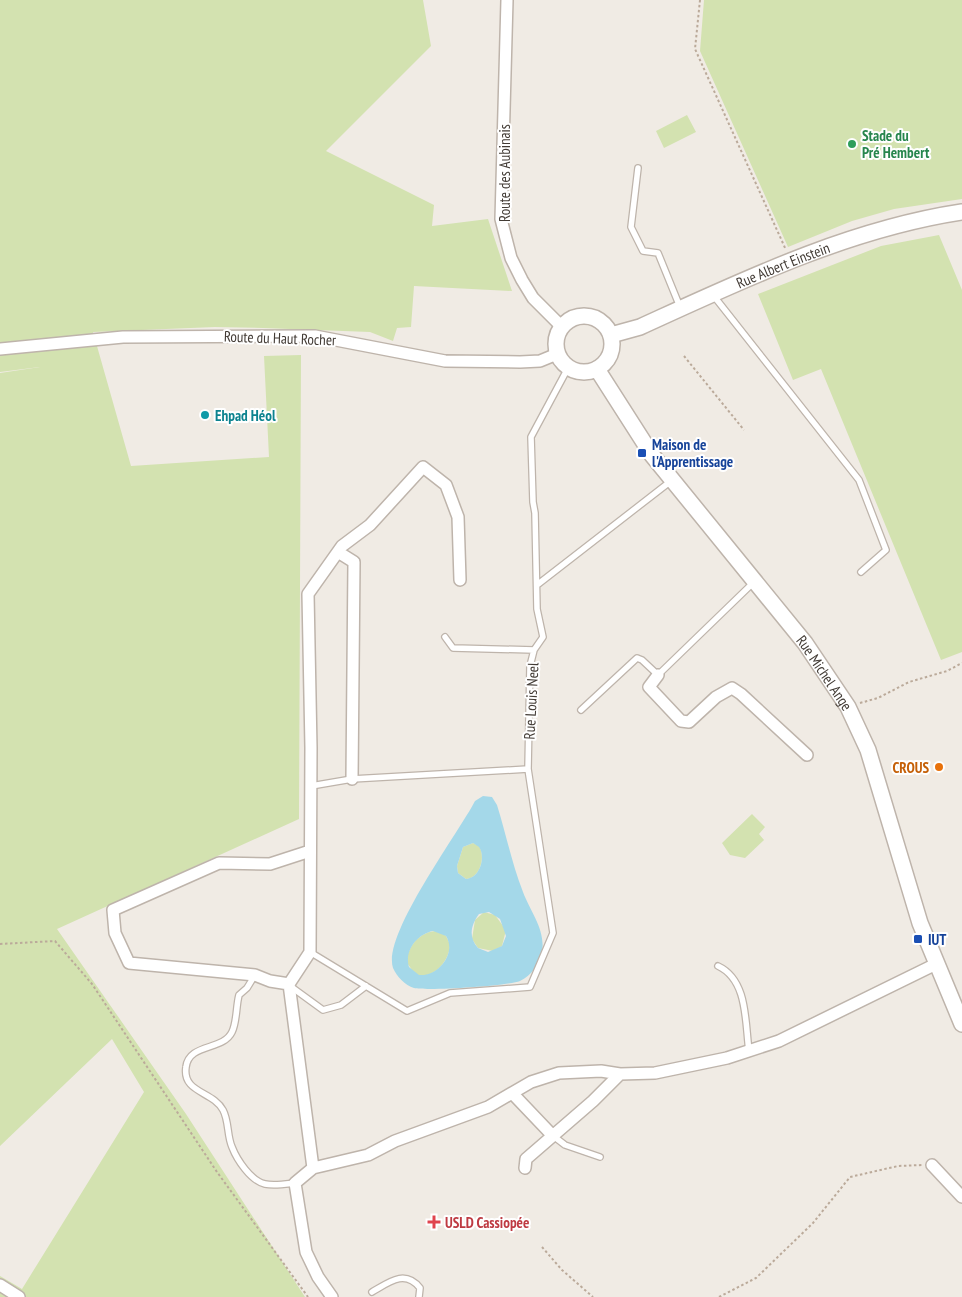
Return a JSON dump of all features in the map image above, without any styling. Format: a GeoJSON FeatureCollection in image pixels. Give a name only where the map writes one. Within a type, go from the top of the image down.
{"type":"FeatureCollection","features":[{"type":"Feature","properties":{"kind":"street","name":"Route des Aubinais"},"geometry":{"type":"LineString","coordinates":[[507,0],[502,219],[511,258],[522,280],[533,298],[562,327]]}},
{"type":"Feature","properties":{"kind":"street","name":"Rue Albert Einstein"},"geometry":{"type":"LineString","coordinates":[[611,336],[636,329],[859,235],[898,224],[962,212]]}},
{"type":"Feature","properties":{"kind":"street"},"geometry":{"type":"LineString","coordinates":[[591,317],[603,324],[611,336],[611,351],[608,360],[597,369],[583,372],[568,368],[558,354],[557,338],[562,327],[574,318],[591,317]]}},
{"type":"Feature","properties":{"kind":"street","name":"Route du Haut Rocher"},"geometry":{"type":"LineString","coordinates":[[0,350],[60,341],[123,337],[307,336],[340,339],[445,361],[540,361],[558,354]]}},
{"type":"Feature","properties":{"kind":"street","name":"Rue Michel Ange"},"geometry":{"type":"LineString","coordinates":[[597,369],[652,455],[805,643],[848,707],[868,750],[915,906],[936,964],[962,1024]]}},
{"type":"Feature","properties":{"kind":"street"},"geometry":{"type":"LineString","coordinates":[[313,1168],[289,984],[310,952],[311,786],[308,594],[342,546],[370,525],[423,467],[446,485],[458,517],[460,580]]}},
{"type":"Feature","properties":{"kind":"street"},"geometry":{"type":"LineString","coordinates":[[338,552],[354,562],[352,779]]}},
{"type":"Feature","properties":{"kind":"street"},"geometry":{"type":"LineString","coordinates":[[658,675],[649,687],[681,720],[689,722],[722,693],[734,688],[806,755]]}},
{"type":"Feature","properties":{"kind":"street"},"geometry":{"type":"LineString","coordinates":[[289,984],[270,981],[255,975],[129,964],[115,933],[113,910],[218,863],[270,864],[310,851]]}},
{"type":"Feature","properties":{"kind":"street"},"geometry":{"type":"LineString","coordinates":[[332,1297],[318,1277],[306,1252],[296,1183],[313,1168],[368,1155],[404,1137],[488,1107],[531,1082],[559,1073],[601,1070],[620,1074],[655,1073],[727,1058],[749,1051],[779,1041],[936,964]]}},
{"type":"Feature","properties":{"kind":"street"},"geometry":{"type":"LineString","coordinates":[[525,1168],[526,1159],[593,1101],[620,1074]]}},
{"type":"Feature","properties":{"kind":"street"},"geometry":{"type":"LineString","coordinates":[[513,1094],[552,1135]]}},
{"type":"Feature","properties":{"kind":"street"},"geometry":{"type":"LineString","coordinates":[[932,1165],[962,1198]]}},
{"type":"Feature","properties":{"kind":"street"},"geometry":{"type":"LineString","coordinates":[[0,1285],[19,1297]]}},
{"type":"Feature","properties":{"kind":"lane"},"geometry":{"type":"LineString","coordinates":[[638,168],[631,227],[643,251],[658,253],[680,309]]}},
{"type":"Feature","properties":{"kind":"lane"},"geometry":{"type":"LineString","coordinates":[[714,295],[859,480],[886,550],[861,572]]}},
{"type":"Feature","properties":{"kind":"lane","name":"Rue Louis Neel"},"geometry":{"type":"LineString","coordinates":[[366,986],[407,1011],[450,993],[530,987],[553,933],[528,769],[530,666],[534,650],[543,637],[537,609],[531,436],[568,368]]}},
{"type":"Feature","properties":{"kind":"lane"},"geometry":{"type":"LineString","coordinates":[[537,586],[673,480]]}},
{"type":"Feature","properties":{"kind":"lane"},"geometry":{"type":"LineString","coordinates":[[581,710],[637,658],[642,660],[658,675],[754,582]]}},
{"type":"Feature","properties":{"kind":"lane"},"geometry":{"type":"LineString","coordinates":[[445,637],[453,648],[534,650]]}},
{"type":"Feature","properties":{"kind":"lane"},"geometry":{"type":"LineString","coordinates":[[311,786],[352,779],[528,769]]}},
{"type":"Feature","properties":{"kind":"lane"},"geometry":{"type":"LineString","coordinates":[[289,984],[323,1010],[341,1005],[366,986],[310,952]]}},
{"type":"Feature","properties":{"kind":"lane"},"geometry":{"type":"LineString","coordinates":[[718,966],[734,978],[740,987],[749,1051]]}},
{"type":"Feature","properties":{"kind":"lane"},"geometry":{"type":"LineString","coordinates":[[255,975],[247,988],[239,995],[232,1032],[226,1040],[201,1049],[192,1056],[186,1065],[185,1076],[188,1085],[214,1100],[223,1110],[232,1147],[251,1175],[264,1184],[296,1183]]}},
{"type":"Feature","properties":{"kind":"lane"},"geometry":{"type":"LineString","coordinates":[[552,1135],[565,1145],[600,1157]]}},
{"type":"Feature","properties":{"kind":"lane"},"geometry":{"type":"LineString","coordinates":[[372,1292],[393,1280],[403,1278],[414,1280],[420,1288],[419,1297]]}},
{"type":"Feature","properties":{"kind":"path"},"geometry":{"type":"LineString","coordinates":[[700,0],[695,49],[788,254]]}},
{"type":"Feature","properties":{"kind":"path"},"geometry":{"type":"LineString","coordinates":[[684,356],[744,430]]}},
{"type":"Feature","properties":{"kind":"path"},"geometry":{"type":"LineString","coordinates":[[848,707],[878,698],[909,682],[948,671],[962,663]]}},
{"type":"Feature","properties":{"kind":"path"},"geometry":{"type":"LineString","coordinates":[[0,944],[56,940],[92,984],[217,1172],[308,1297]]}},
{"type":"Feature","properties":{"kind":"path"},"geometry":{"type":"LineString","coordinates":[[720,1297],[756,1278],[813,1223],[850,1177],[898,1166],[932,1165]]}},
{"type":"Feature","properties":{"kind":"path"},"geometry":{"type":"LineString","coordinates":[[542,1247],[562,1270],[593,1297]]}},
{"type":"Feature","properties":{"kind":"green space"},"geometry":{"type":"Polygon","coordinates":[[[0,0],[423,0],[431,46],[326,151],[434,205],[432,226],[488,219],[512,291],[414,286],[411,327],[397,328],[393,341],[370,332],[263,328],[215,327],[93,332],[131,466],[269,457],[264,356],[301,355],[299,819],[57,929],[186,1114],[305,1297],[0,1297],[0,1276],[22,1289],[144,1092],[112,1039],[0,1146],[0,373],[40,367],[0,372],[0,0]]]}},
{"type":"Feature","properties":{"kind":"green space","name":"Stade du Pré Hembert"},"geometry":{"type":"Polygon","coordinates":[[[704,0],[962,0],[962,199],[894,209],[852,221],[788,247],[700,51],[704,0]]]}},
{"type":"Feature","properties":{"kind":"green space"},"geometry":{"type":"Polygon","coordinates":[[[687,115],[696,132],[664,148],[656,131],[687,115]]]}},
{"type":"Feature","properties":{"kind":"green space"},"geometry":{"type":"Polygon","coordinates":[[[939,235],[962,290],[962,652],[941,660],[821,369],[793,380],[758,294],[881,246],[939,235]]]}},
{"type":"Feature","properties":{"kind":"green space"},"geometry":{"type":"Polygon","coordinates":[[[752,814],[765,827],[759,834],[764,840],[745,858],[730,855],[722,843],[752,814]]]}},
{"type":"Feature","properties":{"kind":"green space"},"geometry":{"type":"Polygon","coordinates":[[[473,843],[479,846],[482,861],[475,875],[466,879],[458,873],[457,866],[463,847],[473,843]]]}},
{"type":"Feature","properties":{"kind":"green space"},"geometry":{"type":"Polygon","coordinates":[[[484,912],[495,915],[506,930],[502,946],[493,951],[478,948],[472,939],[475,920],[484,912]]]}},
{"type":"Feature","properties":{"kind":"green space"},"geometry":{"type":"Polygon","coordinates":[[[432,931],[438,931],[446,936],[450,944],[444,963],[428,975],[415,974],[407,963],[409,951],[420,936],[432,931]]]}},
{"type":"Feature","properties":{"kind":"water"},"geometry":{"type":"Polygon","coordinates":[[[483,796],[492,797],[497,805],[519,881],[540,928],[543,944],[541,956],[531,973],[520,981],[500,985],[435,989],[414,988],[407,985],[393,968],[393,953],[399,933],[423,884],[475,801],[483,796]],[[473,843],[463,847],[457,866],[458,873],[466,879],[475,875],[482,861],[479,847],[473,843]],[[489,912],[479,914],[474,922],[472,931],[475,944],[478,948],[488,952],[502,946],[506,936],[500,919],[489,912]],[[433,931],[417,939],[408,955],[409,967],[419,975],[426,975],[439,968],[444,963],[449,950],[446,936],[433,931]]]}},
{"type":"Feature","properties":{"kind":"place","name":"Stade du Pré Hembert"},"geometry":{"type":"Point","coordinates":[852,144]}},
{"type":"Feature","properties":{"kind":"place","name":"Ehpad Héol"},"geometry":{"type":"Point","coordinates":[205,415]}},
{"type":"Feature","properties":{"kind":"place","name":"Maison de l'Apprentissage"},"geometry":{"type":"Point","coordinates":[642,453]}},
{"type":"Feature","properties":{"kind":"place","name":"CROUS"},"geometry":{"type":"Point","coordinates":[939,767]}},
{"type":"Feature","properties":{"kind":"place","name":"IUT"},"geometry":{"type":"Point","coordinates":[918,939]}},
{"type":"Feature","properties":{"kind":"place","name":"USLD Cassiopée"},"geometry":{"type":"Point","coordinates":[434,1222]}}]}
